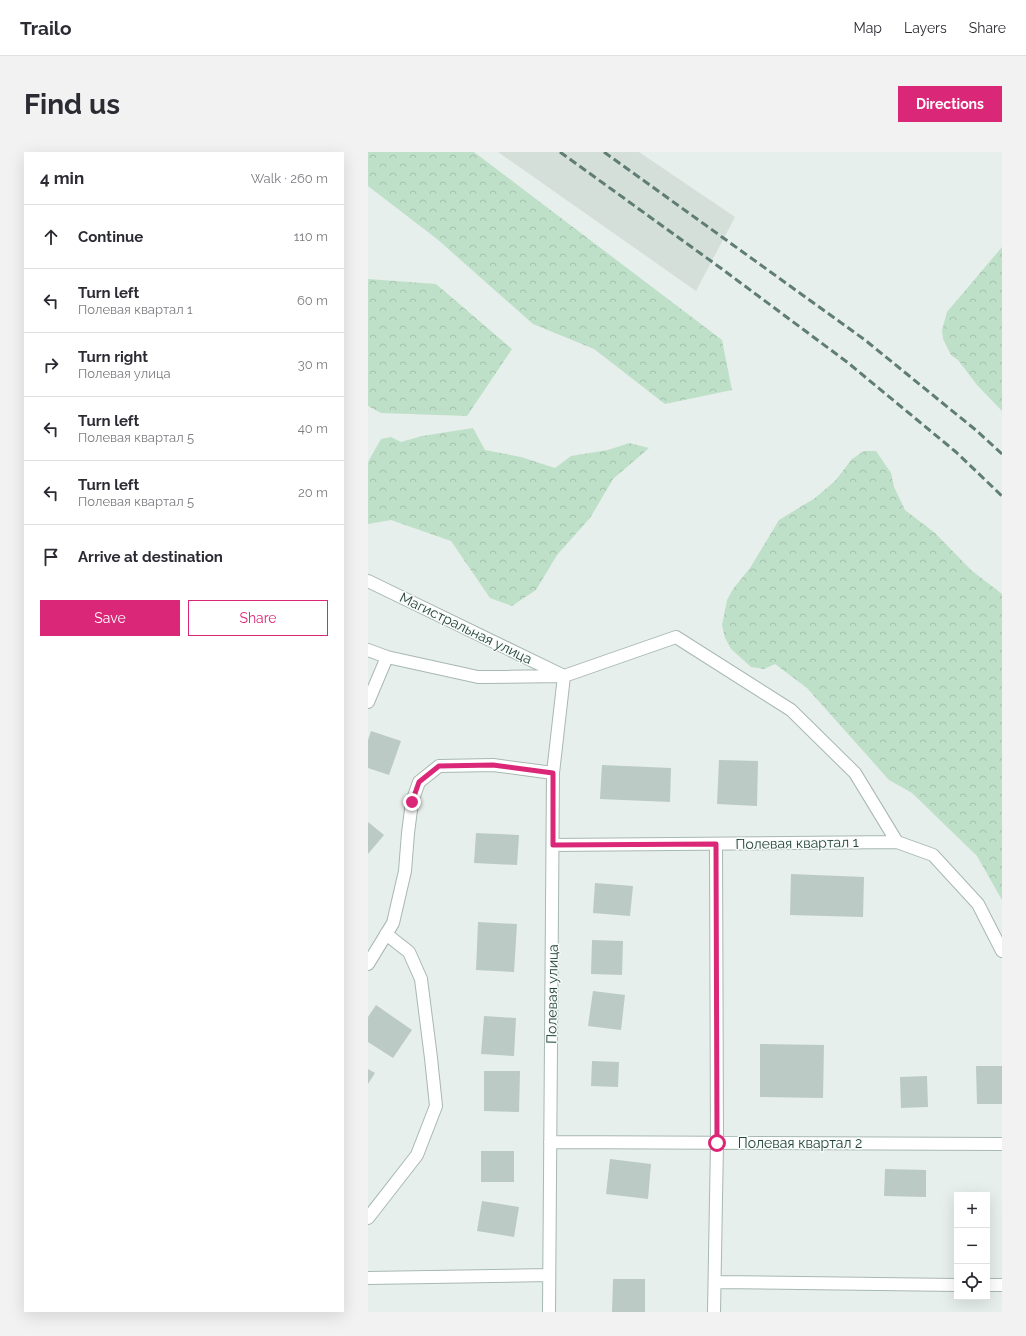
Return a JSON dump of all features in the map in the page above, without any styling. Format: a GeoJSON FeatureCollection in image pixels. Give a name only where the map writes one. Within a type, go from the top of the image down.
{"type":"FeatureCollection","features":[{"type":"Feature","properties":{"kind":"street","name":"Магистральная улица"},"geometry":{"type":"LineString","coordinates":[[368,581],[564,676]]}},
{"type":"Feature","properties":{"kind":"street"},"geometry":{"type":"LineString","coordinates":[[368,650],[387,657],[478,677],[564,676],[676,637],[791,710],[855,773],[897,842],[933,855],[978,904],[1002,951]]}},
{"type":"Feature","properties":{"kind":"street"},"geometry":{"type":"LineString","coordinates":[[368,702],[387,657]]}},
{"type":"Feature","properties":{"kind":"street","name":"Полевая улица"},"geometry":{"type":"LineString","coordinates":[[549,1312],[553,773],[564,676]]}},
{"type":"Feature","properties":{"kind":"street"},"geometry":{"type":"LineString","coordinates":[[368,964],[393,923],[405,871],[412,802],[419,782],[439,766],[493,765],[553,773]]}},
{"type":"Feature","properties":{"kind":"street","name":"Полевая квартал 1"},"geometry":{"type":"LineString","coordinates":[[553,845],[897,842]]}},
{"type":"Feature","properties":{"kind":"street"},"geometry":{"type":"LineString","coordinates":[[714,1312],[717,1143],[716,844]]}},
{"type":"Feature","properties":{"kind":"street"},"geometry":{"type":"LineString","coordinates":[[368,1218],[416,1154],[436,1106],[421,979],[409,952],[386,934]]}},
{"type":"Feature","properties":{"kind":"street","name":"Полевая квартал 2"},"geometry":{"type":"LineString","coordinates":[[550,1142],[1002,1144]]}},
{"type":"Feature","properties":{"kind":"street"},"geometry":{"type":"LineString","coordinates":[[368,1278],[549,1275]]}},
{"type":"Feature","properties":{"kind":"street"},"geometry":{"type":"LineString","coordinates":[[715,1282],[954,1284]]}},
{"type":"Feature","properties":{"kind":"street"},"geometry":{"type":"LineString","coordinates":[[990,1285],[1002,1285]]}},
{"type":"Feature","properties":{"kind":"shaded area"},"geometry":{"type":"Polygon","coordinates":[[[498,152],[639,152],[735,217],[696,291],[498,152]]]}},
{"type":"Feature","properties":{"kind":"green space"},"geometry":{"type":"Polygon","coordinates":[[[368,152],[474,152],[722,340],[732,390],[665,404],[594,349],[533,324],[437,239],[368,186],[368,152]]]}},
{"type":"Feature","properties":{"kind":"green space"},"geometry":{"type":"Polygon","coordinates":[[[1002,247],[1002,411],[977,385],[958,360],[951,355],[943,339],[942,330],[947,312],[1002,247]]]}},
{"type":"Feature","properties":{"kind":"green space"},"geometry":{"type":"Polygon","coordinates":[[[368,279],[436,284],[512,349],[467,416],[381,413],[368,406],[368,279]]]}},
{"type":"Feature","properties":{"kind":"green space"},"geometry":{"type":"Polygon","coordinates":[[[473,428],[485,450],[521,457],[555,468],[571,456],[608,450],[629,443],[649,448],[613,479],[590,518],[557,555],[536,590],[512,606],[490,598],[451,541],[391,520],[368,524],[368,462],[381,439],[391,437],[401,442],[422,436],[473,428]]]}},
{"type":"Feature","properties":{"kind":"green space"},"geometry":{"type":"Polygon","coordinates":[[[864,451],[876,451],[891,473],[894,487],[905,510],[935,533],[971,570],[1002,594],[1002,900],[977,856],[912,793],[889,780],[807,688],[775,664],[764,669],[751,667],[731,649],[725,638],[722,625],[727,600],[733,589],[750,568],[779,520],[815,498],[835,481],[852,459],[864,451]]]}},
{"type":"Feature","properties":{"kind":"building"},"geometry":{"type":"Polygon","coordinates":[[[371,731],[401,741],[389,775],[368,768],[368,740],[371,731]]]}},
{"type":"Feature","properties":{"kind":"building"},"geometry":{"type":"Polygon","coordinates":[[[719,760],[758,761],[757,806],[717,804],[719,760]]]}},
{"type":"Feature","properties":{"kind":"building"},"geometry":{"type":"Polygon","coordinates":[[[602,765],[671,768],[670,802],[600,799],[602,765]]]}},
{"type":"Feature","properties":{"kind":"building"},"geometry":{"type":"Polygon","coordinates":[[[368,822],[384,835],[368,854],[368,822]]]}},
{"type":"Feature","properties":{"kind":"building"},"geometry":{"type":"Polygon","coordinates":[[[476,833],[519,835],[517,865],[474,863],[476,833]]]}},
{"type":"Feature","properties":{"kind":"building"},"geometry":{"type":"Polygon","coordinates":[[[791,874],[864,877],[863,917],[790,915],[791,874]]]}},
{"type":"Feature","properties":{"kind":"building"},"geometry":{"type":"Polygon","coordinates":[[[595,883],[633,886],[630,916],[593,913],[595,883]]]}},
{"type":"Feature","properties":{"kind":"building"},"geometry":{"type":"Polygon","coordinates":[[[478,922],[517,924],[514,972],[476,970],[478,922]]]}},
{"type":"Feature","properties":{"kind":"building"},"geometry":{"type":"Polygon","coordinates":[[[592,940],[623,941],[622,975],[591,974],[592,940]]]}},
{"type":"Feature","properties":{"kind":"building"},"geometry":{"type":"Polygon","coordinates":[[[593,991],[625,995],[621,1030],[588,1026],[593,991]]]}},
{"type":"Feature","properties":{"kind":"building"},"geometry":{"type":"Polygon","coordinates":[[[376,1005],[412,1030],[393,1058],[368,1042],[368,1017],[376,1005]]]}},
{"type":"Feature","properties":{"kind":"building"},"geometry":{"type":"Polygon","coordinates":[[[484,1016],[516,1018],[514,1056],[481,1054],[484,1016]]]}},
{"type":"Feature","properties":{"kind":"building"},"geometry":{"type":"Polygon","coordinates":[[[760,1044],[824,1045],[823,1098],[760,1097],[760,1044]]]}},
{"type":"Feature","properties":{"kind":"building"},"geometry":{"type":"Polygon","coordinates":[[[592,1061],[619,1062],[618,1087],[591,1086],[592,1061]]]}},
{"type":"Feature","properties":{"kind":"building"},"geometry":{"type":"Polygon","coordinates":[[[976,1066],[1002,1066],[1002,1104],[977,1104],[976,1066]]]}},
{"type":"Feature","properties":{"kind":"building"},"geometry":{"type":"Polygon","coordinates":[[[368,1069],[375,1073],[368,1084],[368,1069]]]}},
{"type":"Feature","properties":{"kind":"building"},"geometry":{"type":"Polygon","coordinates":[[[484,1071],[520,1071],[519,1112],[484,1111],[484,1071]]]}},
{"type":"Feature","properties":{"kind":"building"},"geometry":{"type":"Polygon","coordinates":[[[927,1076],[928,1107],[901,1108],[900,1077],[927,1076]]]}},
{"type":"Feature","properties":{"kind":"building"},"geometry":{"type":"Polygon","coordinates":[[[481,1151],[514,1151],[514,1182],[481,1182],[481,1151]]]}},
{"type":"Feature","properties":{"kind":"building"},"geometry":{"type":"Polygon","coordinates":[[[610,1159],[651,1164],[648,1199],[606,1194],[610,1159]]]}},
{"type":"Feature","properties":{"kind":"building"},"geometry":{"type":"Polygon","coordinates":[[[885,1169],[926,1170],[926,1197],[884,1196],[885,1169]]]}},
{"type":"Feature","properties":{"kind":"building"},"geometry":{"type":"Polygon","coordinates":[[[482,1201],[519,1207],[514,1237],[477,1231],[482,1201]]]}},
{"type":"Feature","properties":{"kind":"building"},"geometry":{"type":"Polygon","coordinates":[[[613,1279],[645,1279],[645,1312],[612,1312],[613,1279]]]}},
{"type":"Feature","properties":{"kind":"railway"},"geometry":{"type":"LineString","coordinates":[[560,152],[722,269],[847,362],[956,452],[1002,496]]}},
{"type":"Feature","properties":{"kind":"railway"},"geometry":{"type":"LineString","coordinates":[[604,152],[865,340],[977,431],[1002,454]]}},
{"type":"Feature","properties":{"kind":"route"},"geometry":{"type":"LineString","coordinates":[[412,802],[419,782],[439,766],[493,765],[553,773],[553,845],[716,844],[717,1143]]}}]}
